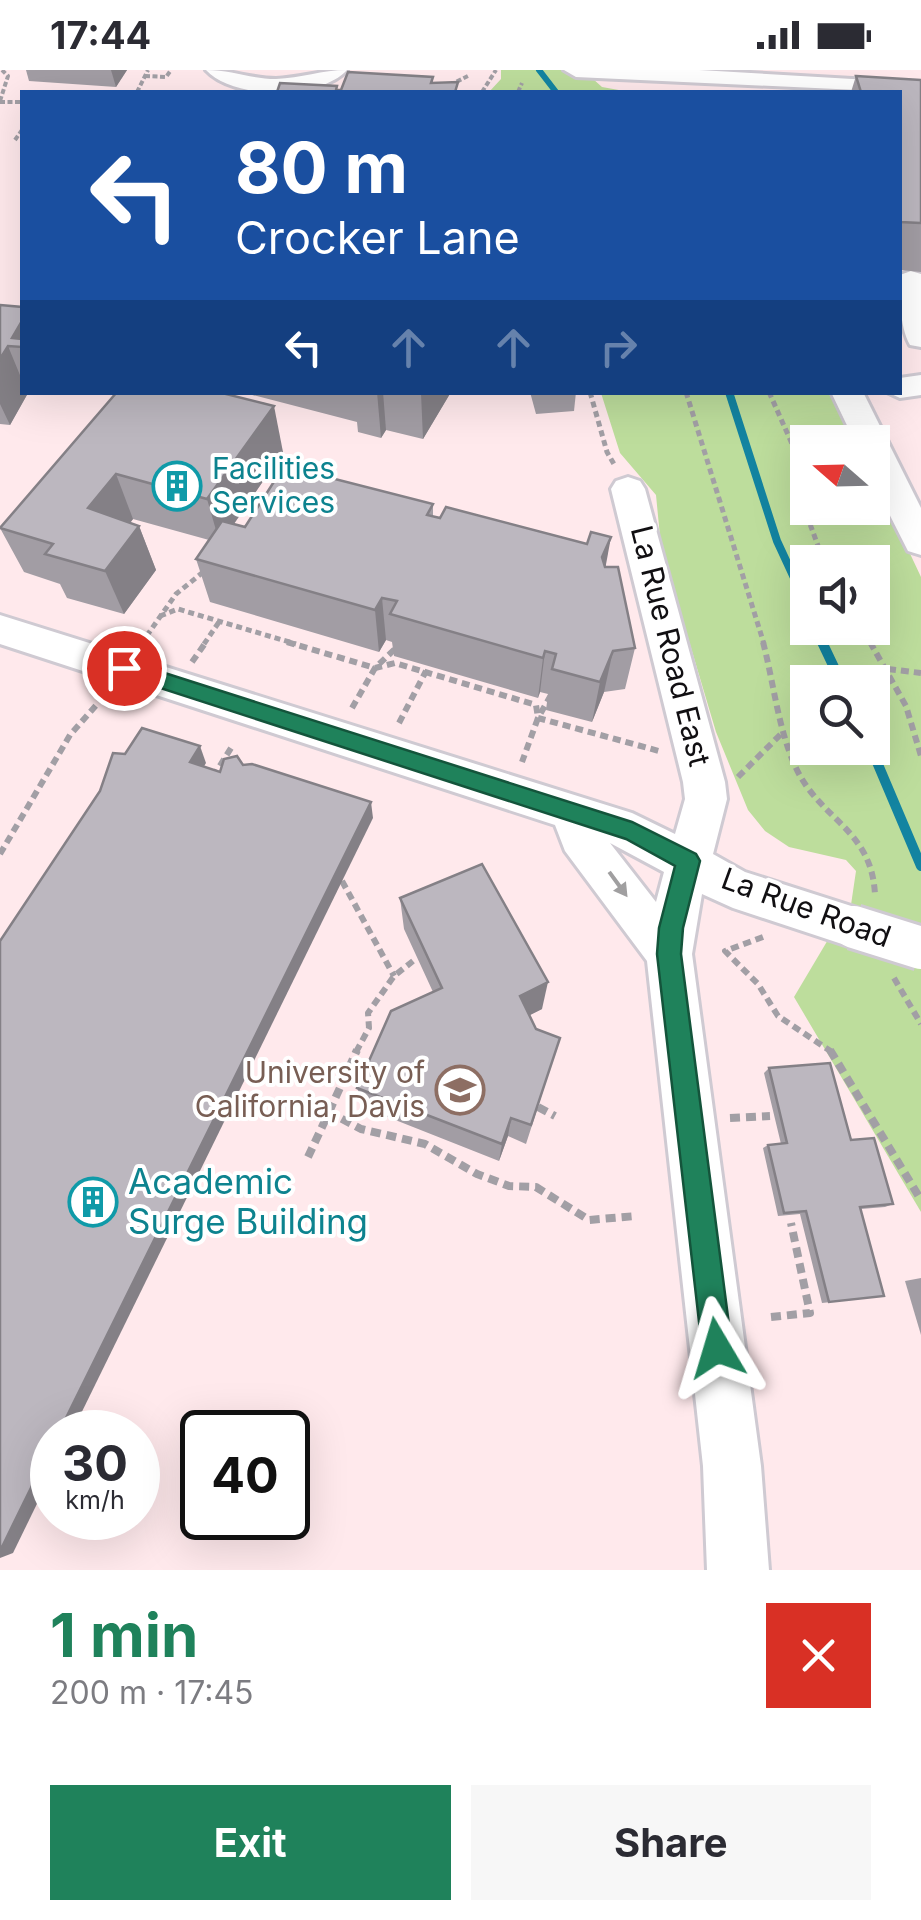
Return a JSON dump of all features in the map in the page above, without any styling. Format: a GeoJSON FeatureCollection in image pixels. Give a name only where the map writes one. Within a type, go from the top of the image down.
{"type":"FeatureCollection","features":[{"type":"Feature","properties":{"kind":"street"},"geometry":{"type":"LineString","coordinates":[[220,80],[283,85],[315,80],[334,70]]}},
{"type":"Feature","properties":{"kind":"street"},"geometry":{"type":"LineString","coordinates":[[578,70],[806,77],[921,90]]}},
{"type":"Feature","properties":{"kind":"street"},"geometry":{"type":"LineString","coordinates":[[912,280],[921,338]]}},
{"type":"Feature","properties":{"kind":"street"},"geometry":{"type":"LineString","coordinates":[[848,395],[863,425]]}},
{"type":"Feature","properties":{"kind":"street"},"geometry":{"type":"LineString","coordinates":[[890,480],[921,542]]}},
{"type":"Feature","properties":{"kind":"street","name":"La Rue Road East"},"geometry":{"type":"LineString","coordinates":[[628,489],[704,782],[706,799],[688,861]]}},
{"type":"Feature","properties":{"kind":"street"},"geometry":{"type":"LineString","coordinates":[[0,629],[632,832],[688,861]]}},
{"type":"Feature","properties":{"kind":"street"},"geometry":{"type":"LineString","coordinates":[[572,813],[580,838],[669,954]]}},
{"type":"Feature","properties":{"kind":"street","name":"La Rue Road"},"geometry":{"type":"LineString","coordinates":[[738,1570],[732,1466],[669,954],[671,928],[688,861],[733,888],[864,918],[906,961]]}},
{"type":"Feature","properties":{"kind":"path"},"geometry":{"type":"LineString","coordinates":[[0,101],[8,76],[2,70]]}},
{"type":"Feature","properties":{"kind":"path"},"geometry":{"type":"LineString","coordinates":[[136,90],[148,70]]}},
{"type":"Feature","properties":{"kind":"path"},"geometry":{"type":"LineString","coordinates":[[144,76],[166,77],[170,70]]}},
{"type":"Feature","properties":{"kind":"path"},"geometry":{"type":"LineString","coordinates":[[448,86],[468,76]]}},
{"type":"Feature","properties":{"kind":"path"},"geometry":{"type":"LineString","coordinates":[[519,90],[522,82]]}},
{"type":"Feature","properties":{"kind":"path"},"geometry":{"type":"LineString","coordinates":[[15,140],[20,133]]}},
{"type":"Feature","properties":{"kind":"path"},"geometry":{"type":"LineString","coordinates":[[591,395],[607,452],[628,489]]}},
{"type":"Feature","properties":{"kind":"path"},"geometry":{"type":"LineString","coordinates":[[687,395],[762,636],[783,732],[798,772],[814,799],[859,838],[874,859],[864,918]]}},
{"type":"Feature","properties":{"kind":"path"},"geometry":{"type":"LineString","coordinates":[[770,395],[793,446],[800,497],[818,545]]}},
{"type":"Feature","properties":{"kind":"path"},"geometry":{"type":"LineString","coordinates":[[140,646],[159,616],[212,566]]}},
{"type":"Feature","properties":{"kind":"path"},"geometry":{"type":"LineString","coordinates":[[194,580],[208,583]]}},
{"type":"Feature","properties":{"kind":"path"},"geometry":{"type":"LineString","coordinates":[[159,616],[178,610],[375,668],[395,662],[536,705],[538,718]]}},
{"type":"Feature","properties":{"kind":"path"},"geometry":{"type":"LineString","coordinates":[[178,685],[220,622]]}},
{"type":"Feature","properties":{"kind":"path"},"geometry":{"type":"LineString","coordinates":[[352,709],[375,668],[400,644]]}},
{"type":"Feature","properties":{"kind":"path"},"geometry":{"type":"LineString","coordinates":[[890,669],[921,673]]}},
{"type":"Feature","properties":{"kind":"path"},"geometry":{"type":"LineString","coordinates":[[399,723],[426,671]]}},
{"type":"Feature","properties":{"kind":"path"},"geometry":{"type":"LineString","coordinates":[[890,673],[919,736],[921,756]]}},
{"type":"Feature","properties":{"kind":"path"},"geometry":{"type":"LineString","coordinates":[[0,854],[70,735],[113,684]]}},
{"type":"Feature","properties":{"kind":"path"},"geometry":{"type":"LineString","coordinates":[[522,762],[551,695]]}},
{"type":"Feature","properties":{"kind":"path"},"geometry":{"type":"LineString","coordinates":[[538,718],[670,754]]}},
{"type":"Feature","properties":{"kind":"path"},"geometry":{"type":"LineString","coordinates":[[704,782],[739,777],[783,732]]}},
{"type":"Feature","properties":{"kind":"path"},"geometry":{"type":"LineString","coordinates":[[210,782],[231,748]]}},
{"type":"Feature","properties":{"kind":"path"},"geometry":{"type":"LineString","coordinates":[[342,881],[394,976]]}},
{"type":"Feature","properties":{"kind":"path"},"geometry":{"type":"LineString","coordinates":[[725,951],[758,984],[778,1016],[826,1045],[842,1065],[921,1200]]}},
{"type":"Feature","properties":{"kind":"path"},"geometry":{"type":"LineString","coordinates":[[906,961],[921,1024]]}},
{"type":"Feature","properties":{"kind":"path"},"geometry":{"type":"LineString","coordinates":[[308,1157],[335,1092],[369,1028],[368,1012],[394,976],[413,962]]}},
{"type":"Feature","properties":{"kind":"path"},"geometry":{"type":"LineString","coordinates":[[538,1107],[556,1116]]}},
{"type":"Feature","properties":{"kind":"path"},"geometry":{"type":"LineString","coordinates":[[329,1112],[372,1133],[425,1144],[477,1174],[508,1186],[536,1187],[590,1220],[636,1216]]}},
{"type":"Feature","properties":{"kind":"path"},"geometry":{"type":"LineString","coordinates":[[730,1118],[770,1116]]}},
{"type":"Feature","properties":{"kind":"path"},"geometry":{"type":"LineString","coordinates":[[770,1317],[810,1313],[791,1223]]}},
{"type":"Feature","properties":{"kind":"shaded area","name":"University of California, Davis"},"geometry":{"type":"Polygon","coordinates":[[[0,70],[921,70],[921,1570],[0,1570],[0,70]]]}},
{"type":"Feature","properties":{"kind":"green space"},"geometry":{"type":"Polygon","coordinates":[[[501,70],[583,70],[602,87],[619,90],[491,90],[501,79],[501,70]]]}},
{"type":"Feature","properties":{"kind":"green space"},"geometry":{"type":"Polygon","coordinates":[[[602,395],[835,395],[849,425],[790,425],[790,525],[890,525],[890,511],[921,577],[921,1212],[794,997],[832,933],[848,925],[856,871],[846,860],[789,847],[765,831],[748,810],[716,732],[661,547],[656,495],[620,453],[602,395]]]}},
{"type":"Feature","properties":{"kind":"building"},"geometry":{"type":"Polygon","coordinates":[[[348,72],[433,77],[431,83],[458,82],[456,90],[341,90],[348,72]]]}},
{"type":"Feature","properties":{"kind":"building"},"geometry":{"type":"Polygon","coordinates":[[[856,76],[921,80],[921,223],[902,222],[902,90],[860,90],[856,76]]]}},
{"type":"Feature","properties":{"kind":"building"},"geometry":{"type":"Polygon","coordinates":[[[280,83],[337,86],[336,90],[278,90],[280,83]]]}},
{"type":"Feature","properties":{"kind":"building"},"geometry":{"type":"Polygon","coordinates":[[[0,305],[20,307],[20,324],[12,338],[20,339],[20,347],[8,346],[0,359],[0,305]]]}},
{"type":"Feature","properties":{"kind":"building"},"geometry":{"type":"Polygon","coordinates":[[[114,395],[230,395],[274,406],[207,499],[116,474],[88,508],[139,526],[105,571],[45,554],[53,544],[0,528],[114,395]]]}},
{"type":"Feature","properties":{"kind":"building"},"geometry":{"type":"Polygon","coordinates":[[[284,466],[433,504],[427,515],[440,518],[446,507],[587,544],[591,532],[611,537],[602,557],[605,567],[618,567],[635,648],[613,651],[600,682],[552,669],[556,654],[545,651],[543,658],[390,614],[397,601],[382,598],[375,610],[196,559],[222,521],[245,527],[284,466]]]}},
{"type":"Feature","properties":{"kind":"building","name":"Academic Surge Building"},"geometry":{"type":"Polygon","coordinates":[[[142,728],[200,746],[190,762],[220,772],[224,759],[237,756],[243,765],[252,764],[371,802],[70,1410],[30,1410],[30,1490],[0,1551],[0,941],[100,791],[113,753],[125,754],[142,728]]]}},
{"type":"Feature","properties":{"kind":"building"},"geometry":{"type":"Polygon","coordinates":[[[482,864],[548,982],[520,996],[536,1029],[560,1038],[531,1125],[511,1118],[502,1144],[357,1088],[391,1011],[442,988],[400,898],[482,864]]]}},
{"type":"Feature","properties":{"kind":"building"},"geometry":{"type":"Polygon","coordinates":[[[830,1063],[851,1140],[874,1138],[893,1204],[860,1207],[884,1296],[829,1302],[806,1211],[784,1213],[768,1145],[787,1143],[769,1068],[830,1063]]]}},
{"type":"Feature","properties":{"kind":"waterway"},"geometry":{"type":"LineString","coordinates":[[539,70],[554,90]]}},
{"type":"Feature","properties":{"kind":"waterway"},"geometry":{"type":"LineString","coordinates":[[730,395],[777,541],[790,569]]}},
{"type":"Feature","properties":{"kind":"waterway"},"geometry":{"type":"LineString","coordinates":[[823,645],[833,665]]}},
{"type":"Feature","properties":{"kind":"waterway"},"geometry":{"type":"LineString","coordinates":[[878,765],[921,866]]}},
{"type":"Feature","properties":{"kind":"place","name":"Facilities Services"},"geometry":{"type":"Point","coordinates":[177,486]}},
{"type":"Feature","properties":{"kind":"place","name":"University of California, Davis"},"geometry":{"type":"Point","coordinates":[460,1090]}},
{"type":"Feature","properties":{"kind":"place","name":"Academic Surge Building"},"geometry":{"type":"Point","coordinates":[93,1202]}},
{"type":"Feature","properties":{"kind":"route"},"geometry":{"type":"LineString","coordinates":[[124,668],[632,832],[688,861],[671,928],[669,954],[717,1348]]}}]}
